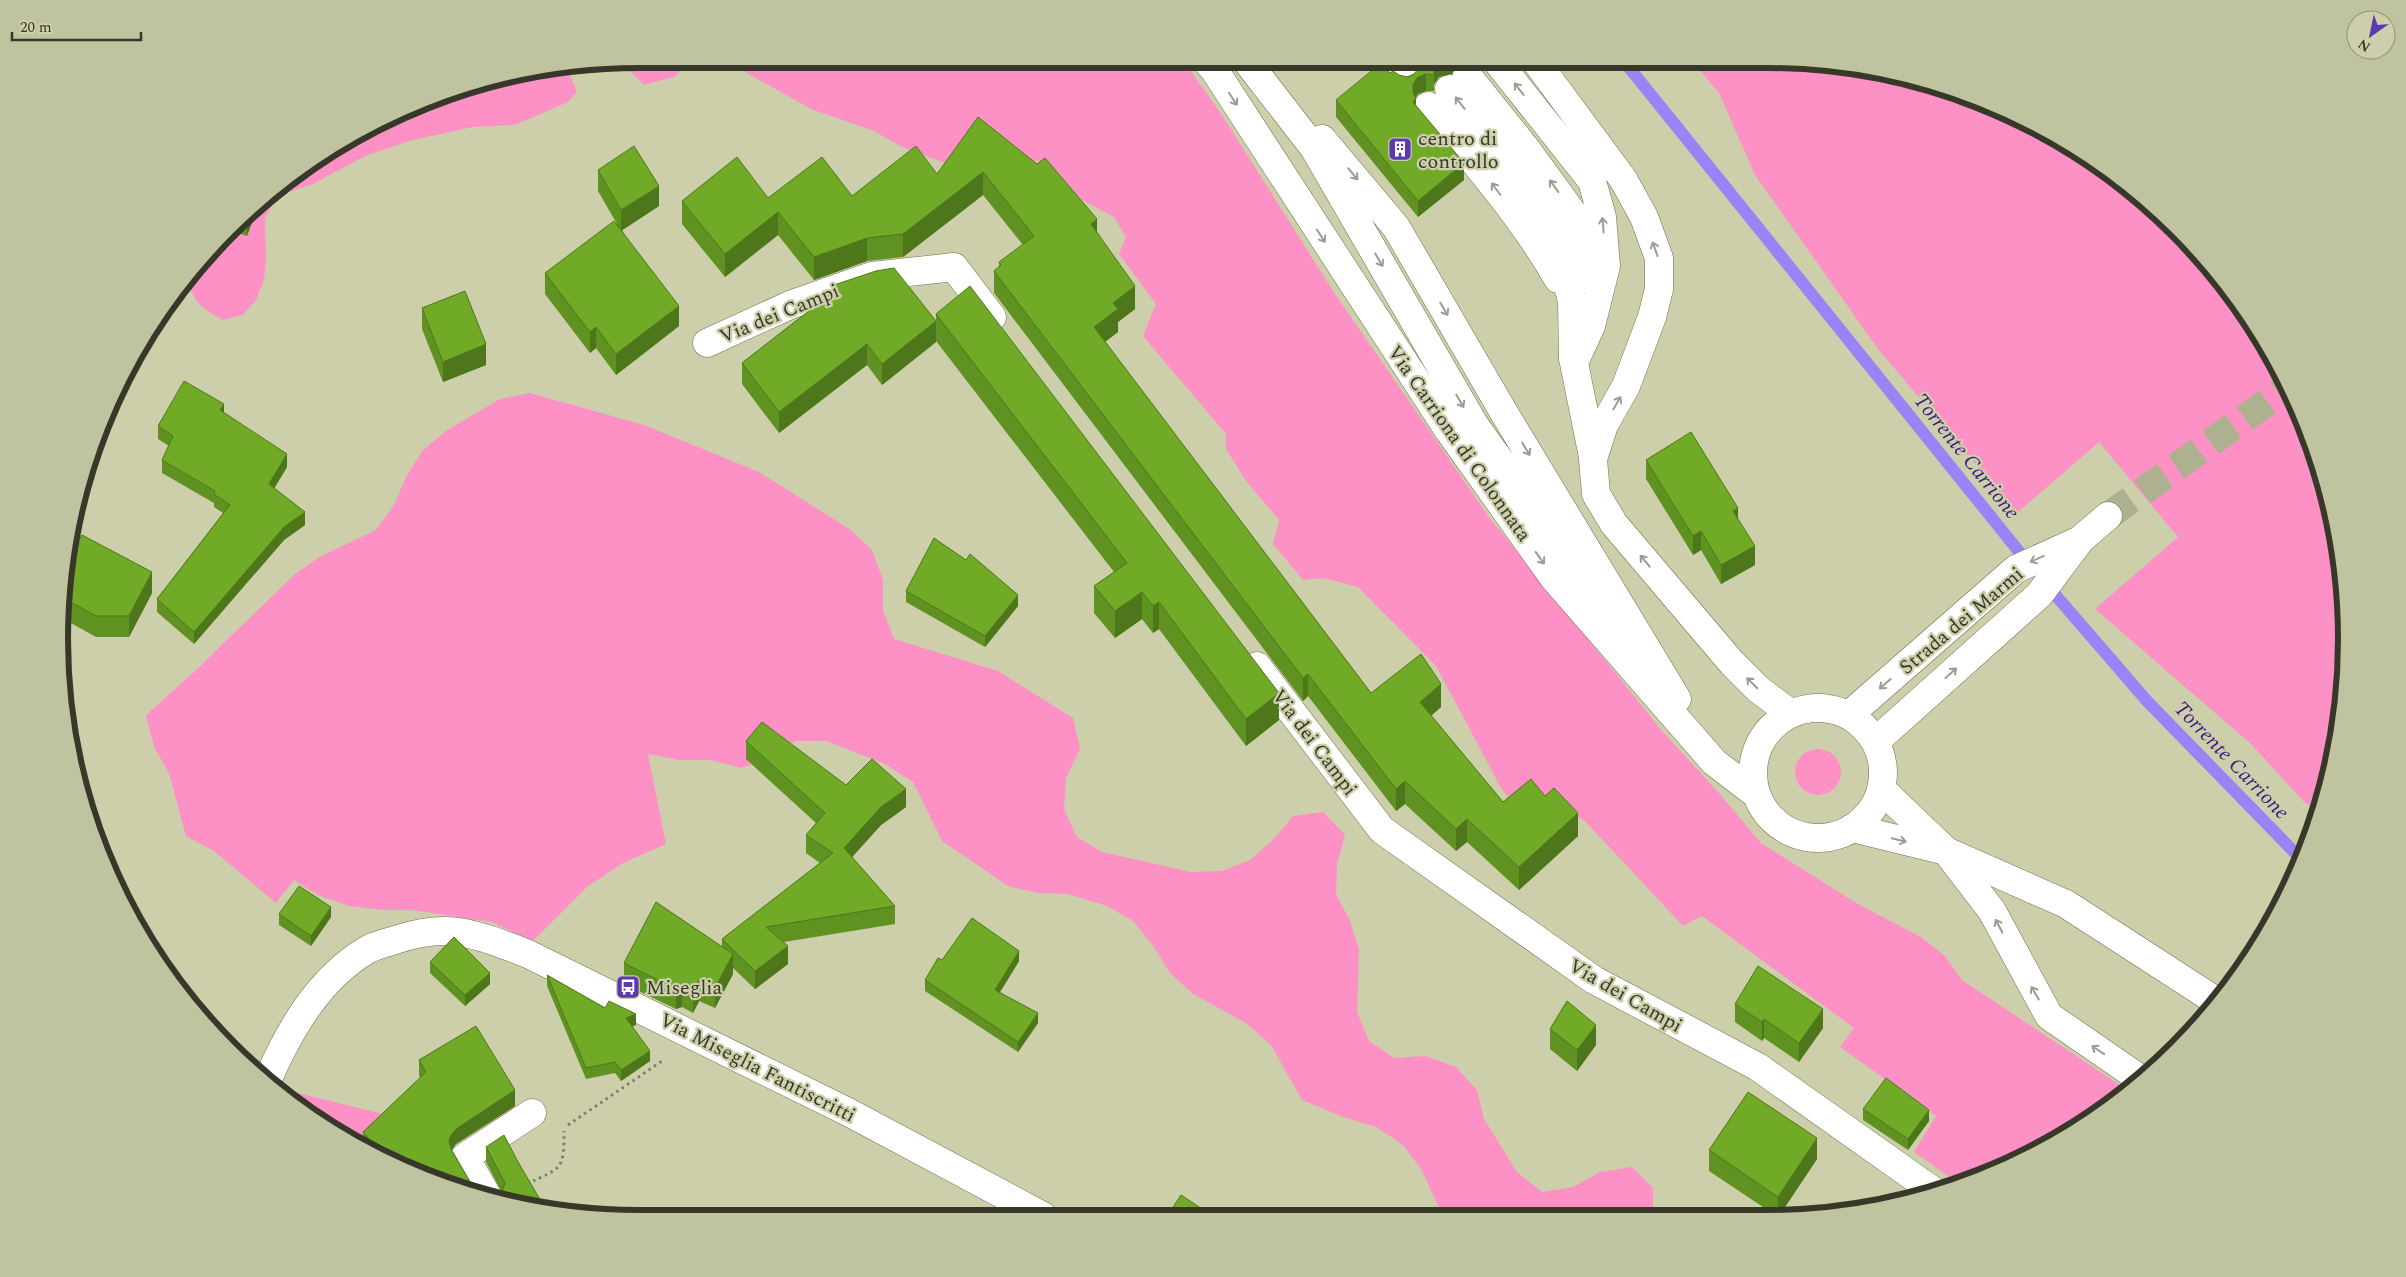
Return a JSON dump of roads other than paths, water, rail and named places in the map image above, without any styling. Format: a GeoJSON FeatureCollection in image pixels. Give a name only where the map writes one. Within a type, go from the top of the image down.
{"type":"FeatureCollection","features":[{"type":"Feature","properties":{"kind":"street","name":"Via Carriona di Colonnata"},"geometry":{"type":"LineString","coordinates":[[1212,68],[1449,431],[1547,569],[1714,762],[1756,795]]}},
{"type":"Feature","properties":{"kind":"street"},"geometry":{"type":"LineString","coordinates":[[1252,68],[1314,148],[1474,424],[1714,762]]}},
{"type":"Feature","properties":{"kind":"street"},"geometry":{"type":"LineString","coordinates":[[1259,68],[1349,169],[1396,227],[1714,762]]}},
{"type":"Feature","properties":{"kind":"street"},"geometry":{"type":"LineString","coordinates":[[1502,68],[1592,181],[1602,217],[1606,266],[1592,326],[1574,363]]}},
{"type":"Feature","properties":{"kind":"street"},"geometry":{"type":"LineString","coordinates":[[1541,68],[1623,179],[1644,217],[1659,258],[1659,289],[1652,317],[1626,386],[1604,425],[1593,458]]}},
{"type":"Feature","properties":{"kind":"street"},"geometry":{"type":"LineString","coordinates":[[1574,363],[1593,285],[1580,222],[1527,150],[1458,82],[1554,224],[1572,302],[1574,363],[1593,458],[1596,494],[1614,524],[1732,662],[1758,689],[1790,713]]}},
{"type":"Feature","properties":{"kind":"street"},"geometry":{"type":"LineString","coordinates":[[1428,106],[1489,180],[1540,248],[1572,302]]}},
{"type":"Feature","properties":{"kind":"street","name":"Via dei Campi"},"geometry":{"type":"LineString","coordinates":[[707,343],[790,305],[872,276],[954,267],[1008,338]]}},
{"type":"Feature","properties":{"kind":"street","name":"Strada dei Marmi"},"geometry":{"type":"LineString","coordinates":[[1876,741],[2039,595],[2081,539],[2108,516]]}},
{"type":"Feature","properties":{"kind":"street","name":"Strada dei Marmi"},"geometry":{"type":"LineString","coordinates":[[1850,715],[2016,569],[2081,539]]}},
{"type":"Feature","properties":{"kind":"street","name":"Via dei Campi"},"geometry":{"type":"LineString","coordinates":[[1239,643],[1382,830],[1594,980],[1758,1067],[1927,1186]]}},
{"type":"Feature","properties":{"kind":"street","name":"Via Carriona di Colonnata"},"geometry":{"type":"LineString","coordinates":[[1810,707],[1830,708],[1850,715],[1866,727],[1876,741],[1883,765],[1882,790],[1876,805],[1865,818],[1852,828],[1835,836],[1816,838],[1796,835],[1780,825],[1766,812],[1756,795],[1752,776],[1754,757],[1762,739],[1774,724],[1790,713],[1810,707]]}},
{"type":"Feature","properties":{"kind":"street"},"geometry":{"type":"LineString","coordinates":[[1882,790],[1946,851],[1992,911],[2048,1016],[2135,1076]]}},
{"type":"Feature","properties":{"kind":"street"},"geometry":{"type":"LineString","coordinates":[[1852,828],[1946,851],[2066,904],[2211,998]]}},
{"type":"Feature","properties":{"kind":"street","name":"Via Miseglia Fantiscritti"},"geometry":{"type":"LineString","coordinates":[[270,1075],[300,1017],[329,980],[367,949],[419,932],[458,932],[490,940],[528,954],[850,1113],[1032,1210]]}},
{"type":"Feature","properties":{"kind":"street"},"geometry":{"type":"LineString","coordinates":[[482,1187],[465,1157],[532,1113]]}},
{"type":"Feature","properties":{"kind":"waterway","name":"Torrente Carrione"},"geometry":{"type":"LineString","coordinates":[[1629,68],[2029,564]]}},
{"type":"Feature","properties":{"kind":"waterway","name":"Torrente Carrione"},"geometry":{"type":"LineString","coordinates":[[2045,583],[2147,701],[2296,854]]}},
{"type":"Feature","properties":{"kind":"tunnel"},"geometry":{"type":"LineString","coordinates":[[2108,516],[2282,391]]}},
{"type":"Feature","properties":{"kind":"place","name":"centro di controllo"},"geometry":{"type":"Point","coordinates":[1400,149]}},
{"type":"Feature","properties":{"kind":"place","name":"Miseglia"},"geometry":{"type":"Point","coordinates":[628,987]}}]}
